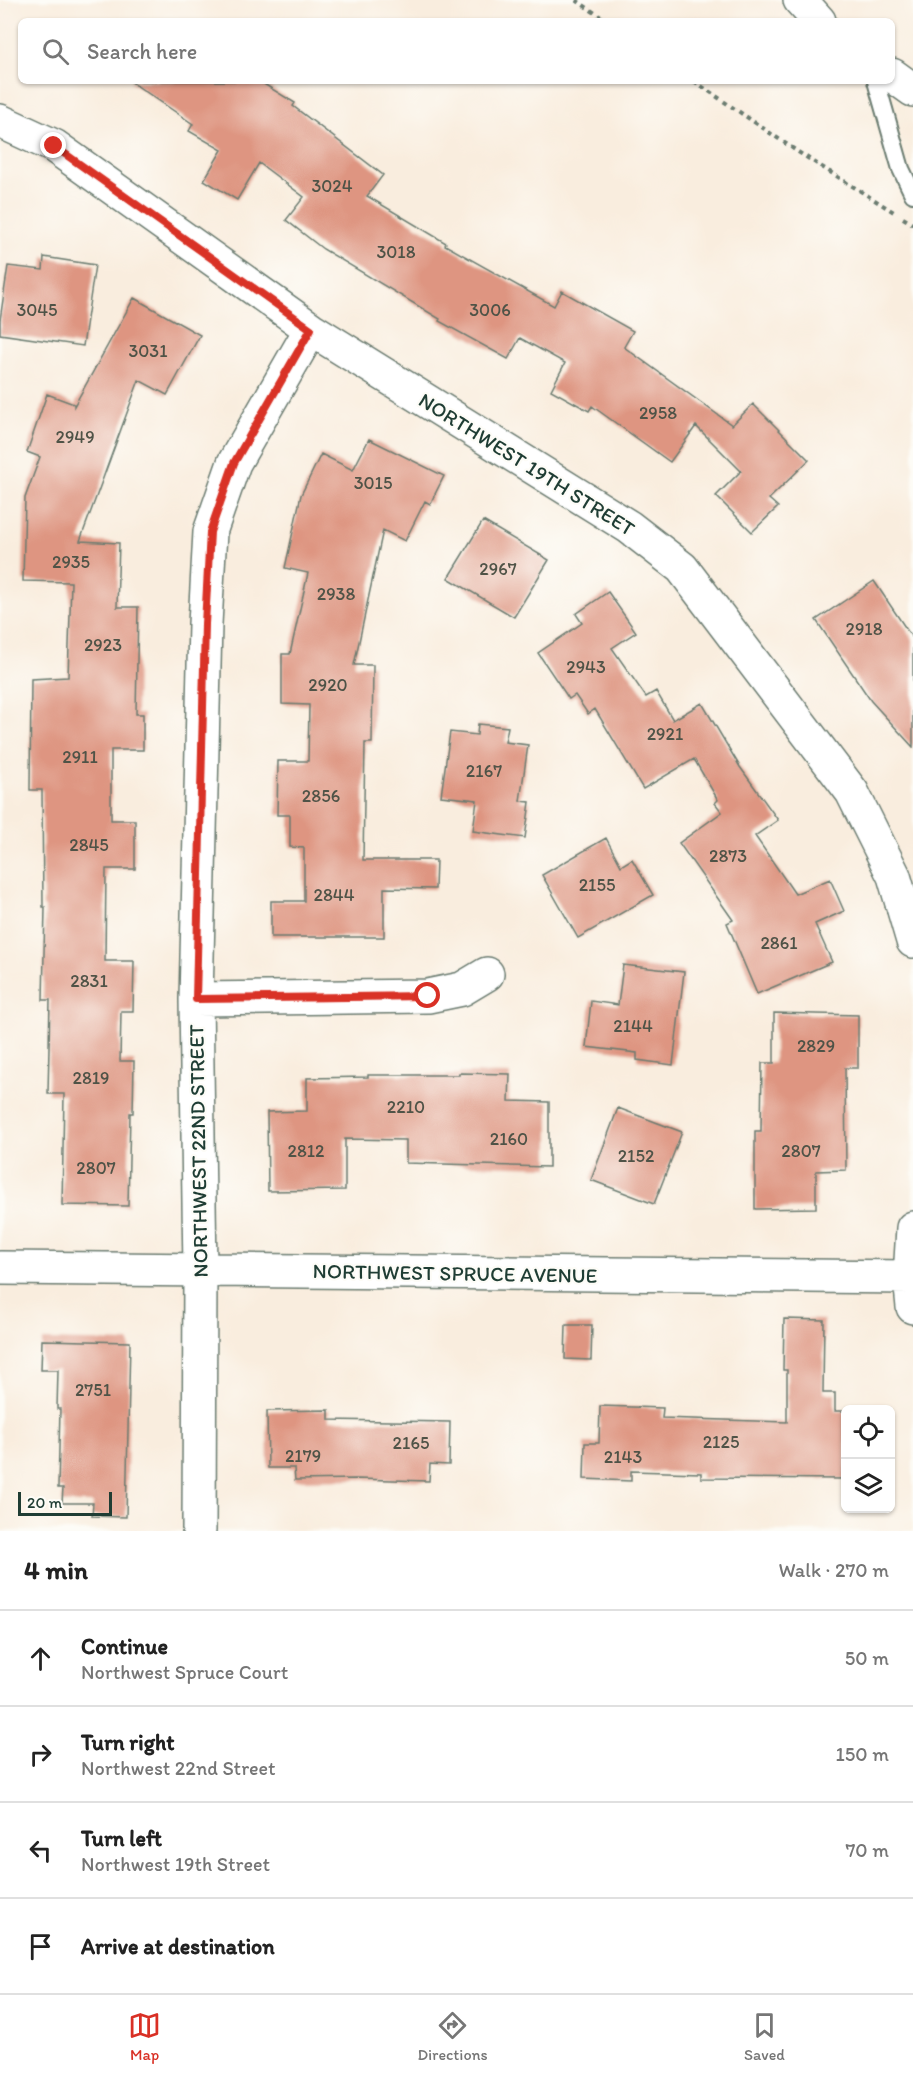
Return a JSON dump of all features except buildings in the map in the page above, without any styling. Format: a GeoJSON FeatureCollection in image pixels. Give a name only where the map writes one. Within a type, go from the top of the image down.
{"type":"FeatureCollection","features":[{"type":"Feature","properties":{"kind":"street"},"geometry":{"type":"LineString","coordinates":[[800,0],[816,18]]}},
{"type":"Feature","properties":{"kind":"street"},"geometry":{"type":"LineString","coordinates":[[895,77],[913,90]]}},
{"type":"Feature","properties":{"kind":"street","name":"NORTHWEST 19TH STREET"},"geometry":{"type":"LineString","coordinates":[[0,121],[54,146],[311,329],[629,527],[682,567],[852,792],[894,876],[913,941]]}},
{"type":"Feature","properties":{"kind":"street","name":"NORTHWEST 22ND STREET"},"geometry":{"type":"LineString","coordinates":[[199,1531],[200,1270],[196,999],[205,624],[210,532],[234,463],[311,329]]}},
{"type":"Feature","properties":{"kind":"street"},"geometry":{"type":"LineString","coordinates":[[196,999],[428,996],[462,989],[487,974]]}},
{"type":"Feature","properties":{"kind":"street"},"geometry":{"type":"LineString","coordinates":[[912,1292],[913,1228]]}},
{"type":"Feature","properties":{"kind":"street","name":"NORTHWEST SPRUCE AVENUE"},"geometry":{"type":"LineString","coordinates":[[0,1268],[200,1270],[912,1292]]}},
{"type":"Feature","properties":{"kind":"lane"},"geometry":{"type":"LineString","coordinates":[[877,84],[901,169],[913,194]]}},
{"type":"Feature","properties":{"kind":"path"},"geometry":{"type":"LineString","coordinates":[[576,0],[603,18]]}},
{"type":"Feature","properties":{"kind":"path"},"geometry":{"type":"LineString","coordinates":[[698,84],[798,152],[913,224]]}},
{"type":"Feature","properties":{"kind":"route"},"geometry":{"type":"LineString","coordinates":[[54,146],[311,329],[234,463],[210,532],[205,624],[196,999],[428,996]]}}]}
